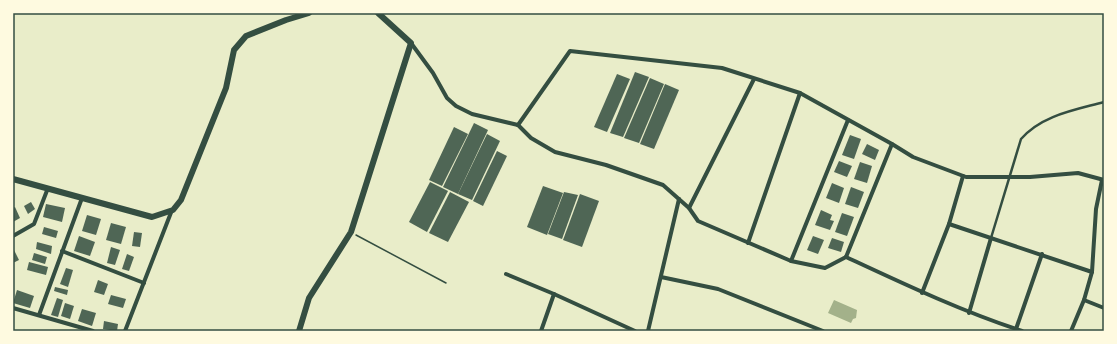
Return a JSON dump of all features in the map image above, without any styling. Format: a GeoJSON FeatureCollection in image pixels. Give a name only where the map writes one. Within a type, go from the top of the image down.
{"type":"FeatureCollection","features":[{"type":"Feature","properties":{"kind":"street"},"geometry":{"type":"LineString","coordinates":[[126,331],[173,210],[181,200],[226,88],[234,50],[246,36],[286,20],[309,13]]}},
{"type":"Feature","properties":{"kind":"street"},"geometry":{"type":"LineString","coordinates":[[378,13],[411,43],[433,73],[447,98],[456,106],[472,114],[518,125],[531,138],[555,152],[606,165],[663,185],[689,208],[698,221],[791,261],[825,268],[846,257],[892,144]]}},
{"type":"Feature","properties":{"kind":"street"},"geometry":{"type":"LineString","coordinates":[[298,331],[309,298],[351,232],[411,43]]}},
{"type":"Feature","properties":{"kind":"street"},"geometry":{"type":"LineString","coordinates":[[518,125],[570,51],[722,68],[800,93],[913,157],[962,176],[1030,177],[1078,173],[1103,180],[1096,210],[1092,272],[1084,300],[1071,331]]}},
{"type":"Feature","properties":{"kind":"street"},"geometry":{"type":"LineString","coordinates":[[689,208],[754,79]]}},
{"type":"Feature","properties":{"kind":"street"},"geometry":{"type":"LineString","coordinates":[[748,243],[800,93]]}},
{"type":"Feature","properties":{"kind":"street"},"geometry":{"type":"LineString","coordinates":[[791,261],[848,120]]}},
{"type":"Feature","properties":{"kind":"street"},"geometry":{"type":"LineString","coordinates":[[922,293],[949,224],[962,176]]}},
{"type":"Feature","properties":{"kind":"street"},"geometry":{"type":"LineString","coordinates":[[13,179],[152,217],[173,210]]}},
{"type":"Feature","properties":{"kind":"street"},"geometry":{"type":"LineString","coordinates":[[13,236],[34,224],[48,188]]}},
{"type":"Feature","properties":{"kind":"street"},"geometry":{"type":"LineString","coordinates":[[39,315],[82,198]]}},
{"type":"Feature","properties":{"kind":"street"},"geometry":{"type":"LineString","coordinates":[[648,331],[679,199]]}},
{"type":"Feature","properties":{"kind":"street"},"geometry":{"type":"LineString","coordinates":[[949,224],[1092,272]]}},
{"type":"Feature","properties":{"kind":"street"},"geometry":{"type":"LineString","coordinates":[[969,313],[991,238]]}},
{"type":"Feature","properties":{"kind":"street"},"geometry":{"type":"LineString","coordinates":[[62,251],[144,283]]}},
{"type":"Feature","properties":{"kind":"street"},"geometry":{"type":"LineString","coordinates":[[1016,329],[1042,254]]}},
{"type":"Feature","properties":{"kind":"street"},"geometry":{"type":"LineString","coordinates":[[846,257],[922,293],[969,313],[1022,331]]}},
{"type":"Feature","properties":{"kind":"street"},"geometry":{"type":"LineString","coordinates":[[506,274],[635,331]]}},
{"type":"Feature","properties":{"kind":"street"},"geometry":{"type":"LineString","coordinates":[[661,277],[718,289],[822,331]]}},
{"type":"Feature","properties":{"kind":"street"},"geometry":{"type":"LineString","coordinates":[[541,331],[554,294]]}},
{"type":"Feature","properties":{"kind":"street"},"geometry":{"type":"LineString","coordinates":[[1084,300],[1104,308]]}},
{"type":"Feature","properties":{"kind":"street"},"geometry":{"type":"LineString","coordinates":[[13,308],[93,331]]}},
{"type":"Feature","properties":{"kind":"lane"},"geometry":{"type":"LineString","coordinates":[[991,238],[1021,139],[1031,129],[1057,115],[1104,102]]}},
{"type":"Feature","properties":{"kind":"path"},"geometry":{"type":"LineString","coordinates":[[351,232],[446,283]]}},
{"type":"Feature","properties":{"kind":"shaded area"},"geometry":{"type":"Polygon","coordinates":[[[834,300],[857,310],[856,318],[853,319],[851,323],[828,313],[834,300]]]}},
{"type":"Feature","properties":{"kind":"building"},"geometry":{"type":"Polygon","coordinates":[[[635,72],[649,77],[623,137],[610,133],[635,72]]]}},
{"type":"Feature","properties":{"kind":"building"},"geometry":{"type":"Polygon","coordinates":[[[617,74],[630,79],[607,132],[594,127],[617,74]]]}},
{"type":"Feature","properties":{"kind":"building"},"geometry":{"type":"Polygon","coordinates":[[[650,78],[664,84],[639,143],[624,138],[650,78]]]}},
{"type":"Feature","properties":{"kind":"building"},"geometry":{"type":"Polygon","coordinates":[[[665,84],[679,90],[654,149],[640,144],[665,84]]]}},
{"type":"Feature","properties":{"kind":"building"},"geometry":{"type":"Polygon","coordinates":[[[474,123],[488,130],[458,194],[443,187],[474,123]]]}},
{"type":"Feature","properties":{"kind":"building"},"geometry":{"type":"Polygon","coordinates":[[[454,127],[468,134],[442,186],[429,180],[454,127]]]}},
{"type":"Feature","properties":{"kind":"building"},"geometry":{"type":"Polygon","coordinates":[[[487,134],[500,141],[472,200],[458,194],[487,134]]]}},
{"type":"Feature","properties":{"kind":"building"},"geometry":{"type":"Polygon","coordinates":[[[850,135],[861,139],[854,159],[842,155],[850,135]]]}},
{"type":"Feature","properties":{"kind":"building"},"geometry":{"type":"Polygon","coordinates":[[[867,144],[879,150],[875,160],[862,154],[867,144]]]}},
{"type":"Feature","properties":{"kind":"building"},"geometry":{"type":"Polygon","coordinates":[[[497,151],[507,156],[483,206],[473,201],[497,151]]]}},
{"type":"Feature","properties":{"kind":"building"},"geometry":{"type":"Polygon","coordinates":[[[839,161],[852,166],[847,177],[834,172],[839,161]]]}},
{"type":"Feature","properties":{"kind":"building"},"geometry":{"type":"Polygon","coordinates":[[[860,162],[872,166],[867,183],[854,179],[860,162]]]}},
{"type":"Feature","properties":{"kind":"building"},"geometry":{"type":"Polygon","coordinates":[[[430,182],[448,191],[427,232],[409,222],[430,182]]]}},
{"type":"Feature","properties":{"kind":"building"},"geometry":{"type":"Polygon","coordinates":[[[832,183],[844,188],[839,203],[826,198],[832,183]]]}},
{"type":"Feature","properties":{"kind":"building"},"geometry":{"type":"Polygon","coordinates":[[[543,186],[563,193],[547,235],[527,227],[543,186]]]}},
{"type":"Feature","properties":{"kind":"building"},"geometry":{"type":"Polygon","coordinates":[[[851,187],[864,192],[858,208],[845,204],[851,187]]]}},
{"type":"Feature","properties":{"kind":"building"},"geometry":{"type":"Polygon","coordinates":[[[450,192],[469,202],[448,242],[429,233],[450,192]]]}},
{"type":"Feature","properties":{"kind":"building"},"geometry":{"type":"Polygon","coordinates":[[[564,192],[578,195],[562,239],[548,234],[564,192]]]}},
{"type":"Feature","properties":{"kind":"building"},"geometry":{"type":"Polygon","coordinates":[[[580,194],[599,201],[582,247],[563,240],[580,194]]]}},
{"type":"Feature","properties":{"kind":"building"},"geometry":{"type":"Polygon","coordinates":[[[31,202],[35,209],[28,214],[24,206],[31,202]]]}},
{"type":"Feature","properties":{"kind":"building"},"geometry":{"type":"Polygon","coordinates":[[[46,204],[65,208],[62,222],[43,217],[46,204]]]}},
{"type":"Feature","properties":{"kind":"building"},"geometry":{"type":"Polygon","coordinates":[[[15,207],[20,218],[13,222],[13,208],[15,207]]]}},
{"type":"Feature","properties":{"kind":"building"},"geometry":{"type":"Polygon","coordinates":[[[821,210],[832,215],[830,220],[834,221],[830,230],[815,225],[821,210]]]}},
{"type":"Feature","properties":{"kind":"building"},"geometry":{"type":"Polygon","coordinates":[[[842,213],[854,217],[847,236],[835,232],[842,213]]]}},
{"type":"Feature","properties":{"kind":"building"},"geometry":{"type":"Polygon","coordinates":[[[87,215],[101,219],[96,235],[82,231],[87,215]]]}},
{"type":"Feature","properties":{"kind":"building"},"geometry":{"type":"Polygon","coordinates":[[[111,223],[126,227],[121,244],[106,240],[111,223]]]}},
{"type":"Feature","properties":{"kind":"building"},"geometry":{"type":"Polygon","coordinates":[[[44,227],[58,231],[56,238],[42,234],[44,227]]]}},
{"type":"Feature","properties":{"kind":"building"},"geometry":{"type":"Polygon","coordinates":[[[134,232],[142,233],[140,247],[132,246],[134,232]]]}},
{"type":"Feature","properties":{"kind":"building"},"geometry":{"type":"Polygon","coordinates":[[[79,236],[95,242],[90,256],[74,251],[79,236]]]}},
{"type":"Feature","properties":{"kind":"building"},"geometry":{"type":"Polygon","coordinates":[[[813,236],[824,240],[818,254],[807,250],[813,236]]]}},
{"type":"Feature","properties":{"kind":"building"},"geometry":{"type":"Polygon","coordinates":[[[832,238],[844,242],[841,252],[828,248],[832,238]]]}},
{"type":"Feature","properties":{"kind":"building"},"geometry":{"type":"Polygon","coordinates":[[[37,242],[52,246],[51,254],[36,249],[37,242]]]}},
{"type":"Feature","properties":{"kind":"building"},"geometry":{"type":"Polygon","coordinates":[[[111,247],[120,250],[115,265],[107,263],[111,247]]]}},
{"type":"Feature","properties":{"kind":"building"},"geometry":{"type":"Polygon","coordinates":[[[13,248],[19,260],[13,263],[13,248]]]}},
{"type":"Feature","properties":{"kind":"building"},"geometry":{"type":"Polygon","coordinates":[[[34,253],[47,257],[45,264],[32,260],[34,253]]]}},
{"type":"Feature","properties":{"kind":"building"},"geometry":{"type":"Polygon","coordinates":[[[127,254],[134,257],[129,271],[122,269],[127,254]]]}},
{"type":"Feature","properties":{"kind":"building"},"geometry":{"type":"Polygon","coordinates":[[[29,262],[48,267],[46,275],[27,270],[29,262]]]}},
{"type":"Feature","properties":{"kind":"building"},"geometry":{"type":"Polygon","coordinates":[[[66,268],[73,270],[68,287],[60,284],[66,268]]]}},
{"type":"Feature","properties":{"kind":"building"},"geometry":{"type":"Polygon","coordinates":[[[98,280],[108,284],[104,295],[94,292],[98,280]]]}},
{"type":"Feature","properties":{"kind":"building"},"geometry":{"type":"Polygon","coordinates":[[[55,287],[68,290],[67,295],[54,291],[55,287]]]}},
{"type":"Feature","properties":{"kind":"building"},"geometry":{"type":"Polygon","coordinates":[[[17,290],[34,296],[30,308],[13,303],[17,290]]]}},
{"type":"Feature","properties":{"kind":"building"},"geometry":{"type":"Polygon","coordinates":[[[111,295],[126,299],[123,308],[108,304],[111,295]]]}},
{"type":"Feature","properties":{"kind":"building"},"geometry":{"type":"Polygon","coordinates":[[[57,298],[63,300],[58,317],[51,315],[57,298]]]}},
{"type":"Feature","properties":{"kind":"building"},"geometry":{"type":"Polygon","coordinates":[[[65,303],[74,306],[70,319],[61,316],[65,303]]]}},
{"type":"Feature","properties":{"kind":"building"},"geometry":{"type":"Polygon","coordinates":[[[82,309],[96,313],[92,326],[78,321],[82,309]]]}},
{"type":"Feature","properties":{"kind":"building"},"geometry":{"type":"Polygon","coordinates":[[[104,321],[118,324],[117,331],[103,329],[104,321]]]}}]}
